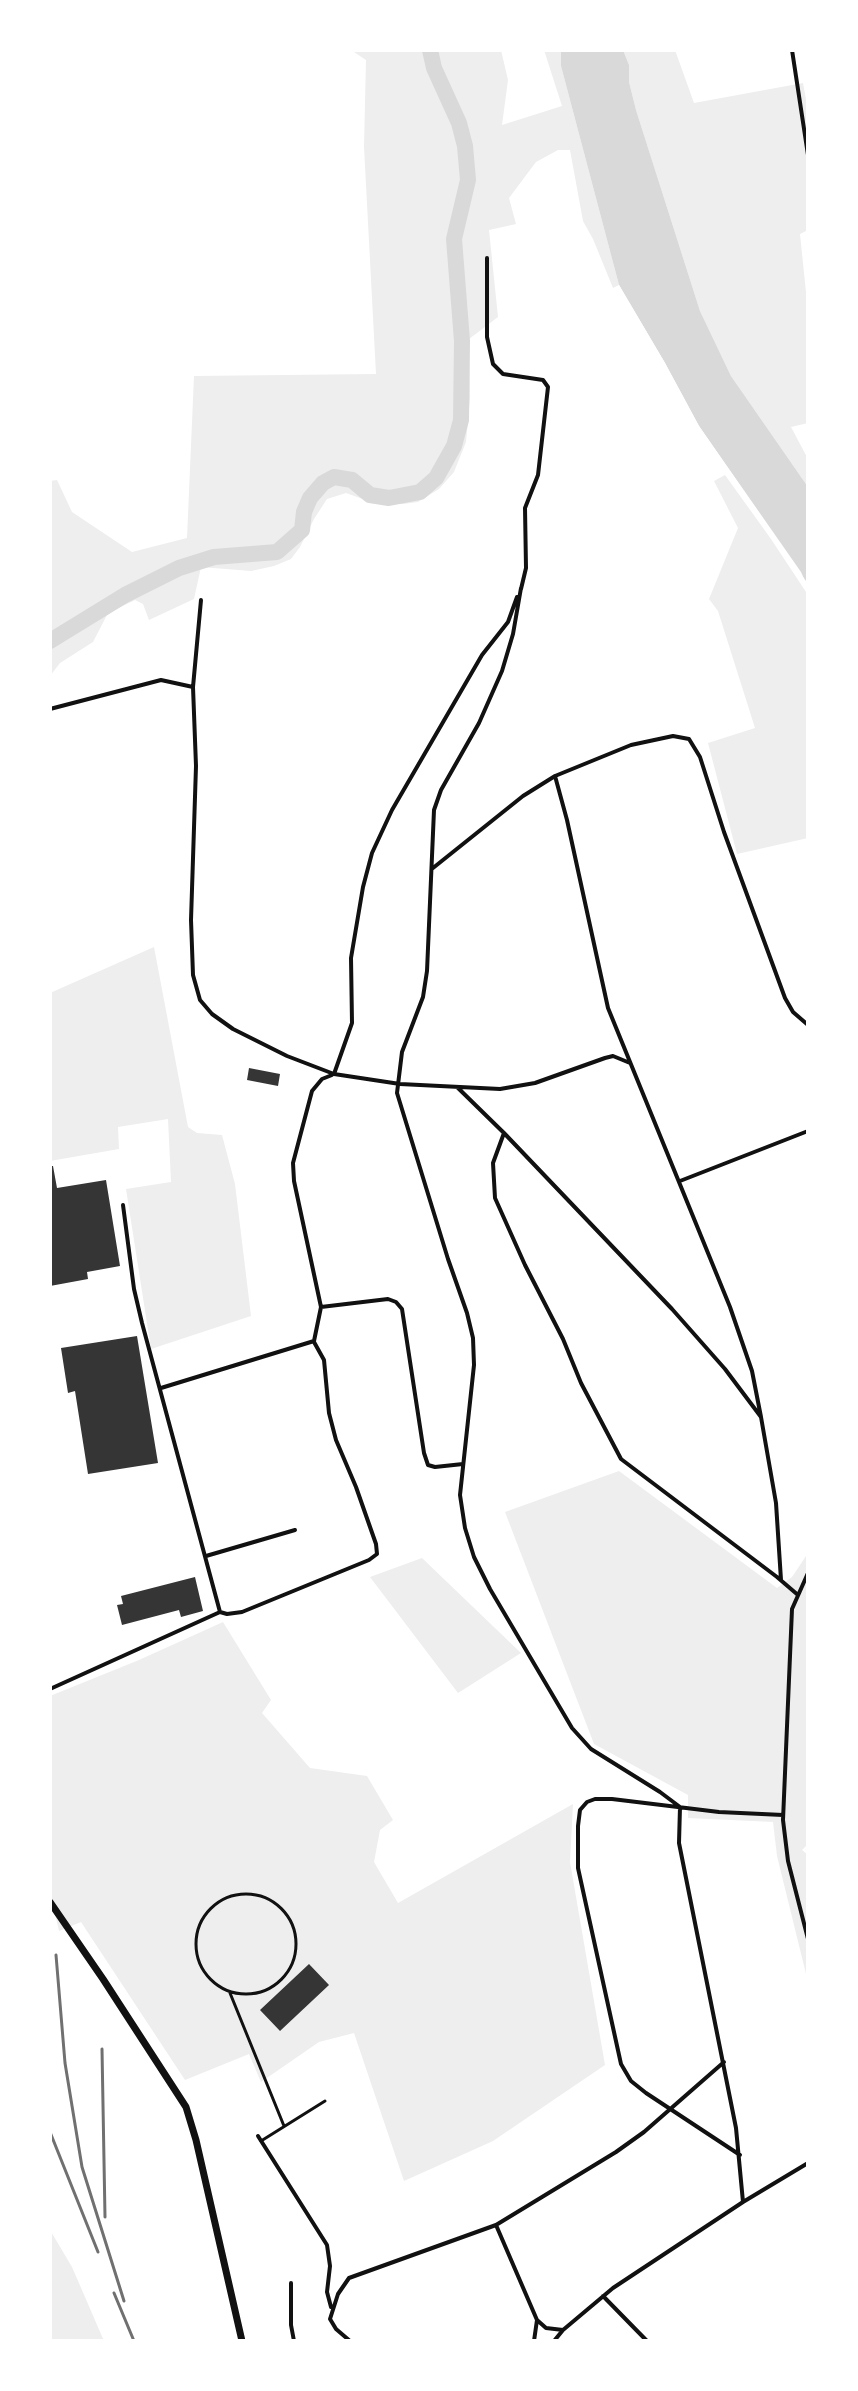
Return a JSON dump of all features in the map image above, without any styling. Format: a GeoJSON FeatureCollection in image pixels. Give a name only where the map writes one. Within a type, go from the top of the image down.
{"type":"FeatureCollection","features":[{"type":"Feature","properties":{"kind":"main road"},"geometry":{"type":"LineString","coordinates":[[50,1902],[186,2107],[242,2341]]}},
{"type":"Feature","properties":{"kind":"street"},"geometry":{"type":"LineString","coordinates":[[792,50],[808,155]]}},
{"type":"Feature","properties":{"kind":"street"},"geometry":{"type":"LineString","coordinates":[[487,258],[487,337],[493,364],[503,374],[543,380],[548,387],[538,475],[525,508],[526,568],[513,634],[502,671],[479,723],[441,790],[434,810],[426,983],[402,1052],[397,1093],[473,1338],[473,1381],[460,1495],[474,1557],[565,1717],[582,1741],[680,1807]]}},
{"type":"Feature","properties":{"kind":"street"},"geometry":{"type":"LineString","coordinates":[[50,1689],[220,1612],[242,1612],[377,1554],[329,1413],[324,1360],[314,1341],[321,1307],[294,1181],[293,1163],[312,1091],[322,1079],[334,1074],[352,1023],[351,958],[372,853],[392,810],[482,655],[508,622],[521,588]]}},
{"type":"Feature","properties":{"kind":"street"},"geometry":{"type":"LineString","coordinates":[[201,600],[193,687],[196,766],[191,934],[193,975],[200,1000],[212,1014],[233,1029],[287,1056],[334,1074],[400,1084],[500,1089],[535,1083],[613,1056],[630,1063]]}},
{"type":"Feature","properties":{"kind":"street"},"geometry":{"type":"LineString","coordinates":[[50,709],[161,680],[193,687]]}},
{"type":"Feature","properties":{"kind":"street"},"geometry":{"type":"LineString","coordinates":[[433,868],[523,796],[555,776],[631,745],[673,736],[689,739],[700,757],[785,998],[793,1012],[808,1025]]}},
{"type":"Feature","properties":{"kind":"street"},"geometry":{"type":"LineString","coordinates":[[555,776],[608,1008],[752,1371],[776,1503],[781,1580]]}},
{"type":"Feature","properties":{"kind":"street"},"geometry":{"type":"LineString","coordinates":[[456,1087],[482,1109],[663,1299],[725,1369],[761,1417]]}},
{"type":"Feature","properties":{"kind":"street"},"geometry":{"type":"LineString","coordinates":[[679,1181],[808,1131]]}},
{"type":"Feature","properties":{"kind":"street"},"geometry":{"type":"LineString","coordinates":[[504,1133],[493,1163],[495,1198],[581,1383],[621,1459],[798,1595]]}},
{"type":"Feature","properties":{"kind":"street"},"geometry":{"type":"LineString","coordinates":[[123,1205],[134,1289],[220,1612]]}},
{"type":"Feature","properties":{"kind":"street"},"geometry":{"type":"LineString","coordinates":[[321,1307],[388,1299],[396,1302],[402,1309],[428,1465],[463,1464]]}},
{"type":"Feature","properties":{"kind":"street"},"geometry":{"type":"LineString","coordinates":[[160,1388],[314,1341]]}},
{"type":"Feature","properties":{"kind":"street"},"geometry":{"type":"LineString","coordinates":[[206,1556],[295,1530]]}},
{"type":"Feature","properties":{"kind":"street"},"geometry":{"type":"LineString","coordinates":[[808,1573],[792,1609],[783,1815],[788,1861],[808,1939]]}},
{"type":"Feature","properties":{"kind":"street"},"geometry":{"type":"LineString","coordinates":[[740,2155],[631,2081],[621,2064],[578,1868],[580,1810],[595,1799],[719,1812],[783,1815]]}},
{"type":"Feature","properties":{"kind":"street"},"geometry":{"type":"LineString","coordinates":[[680,1807],[679,1843],[724,2062],[740,2155],[743,2202]]}},
{"type":"Feature","properties":{"kind":"street"},"geometry":{"type":"LineString","coordinates":[[230,1992],[247,1995],[264,1991],[278,1983],[289,1970],[295,1955],[296,1939],[292,1923],[270,1899],[238,1893],[223,1898],[209,1908],[200,1921],[195,1938],[196,1955],[203,1971],[215,1984],[230,1992],[284,2126]]}},
{"type":"Feature","properties":{"kind":"street"},"geometry":{"type":"LineString","coordinates":[[350,2341],[330,2319],[338,2294],[349,2278],[496,2225],[644,2132],[724,2062]]}},
{"type":"Feature","properties":{"kind":"street"},"geometry":{"type":"LineString","coordinates":[[325,2101],[260,2138],[327,2245],[330,2266],[327,2292],[331,2310]]}},
{"type":"Feature","properties":{"kind":"street"},"geometry":{"type":"LineString","coordinates":[[554,2341],[603,2296],[743,2202],[808,2163]]}},
{"type":"Feature","properties":{"kind":"street"},"geometry":{"type":"LineString","coordinates":[[496,2225],[537,2320],[546,2328],[563,2330]]}},
{"type":"Feature","properties":{"kind":"street"},"geometry":{"type":"LineString","coordinates":[[291,2283],[294,2341]]}},
{"type":"Feature","properties":{"kind":"street"},"geometry":{"type":"LineString","coordinates":[[603,2296],[647,2341]]}},
{"type":"Feature","properties":{"kind":"street"},"geometry":{"type":"LineString","coordinates":[[534,2341],[537,2320]]}},
{"type":"Feature","properties":{"kind":"shaded area"},"geometry":{"type":"Polygon","coordinates":[[[351,50],[501,50],[508,80],[502,125],[562,106],[544,50],[561,50],[561,66],[619,285],[613,288],[583,221],[570,150],[558,150],[536,162],[509,198],[516,224],[489,230],[498,317],[469,339],[470,398],[466,442],[454,472],[439,489],[418,502],[403,504],[371,502],[346,493],[327,499],[291,559],[251,571],[201,567],[194,599],[149,620],[143,604],[135,600],[108,613],[93,642],[60,663],[50,676],[50,481],[57,480],[72,512],[132,552],[187,538],[194,376],[376,374],[364,147],[366,60],[351,50]]]}},
{"type":"Feature","properties":{"kind":"shaded area"},"geometry":{"type":"Polygon","coordinates":[[[561,50],[623,50],[629,65],[629,82],[636,110],[700,311],[731,376],[808,487],[808,584],[699,426],[619,285],[561,66],[561,50]]]}},
{"type":"Feature","properties":{"kind":"shaded area"},"geometry":{"type":"Polygon","coordinates":[[[623,50],[675,50],[694,103],[803,83],[808,110],[808,230],[800,234],[808,312],[808,423],[791,427],[808,459],[808,487],[731,376],[700,311],[636,110],[629,82],[629,65],[623,50]]]}},
{"type":"Feature","properties":{"kind":"shaded area"},"geometry":{"type":"Polygon","coordinates":[[[725,475],[808,595],[808,838],[737,854],[708,743],[755,728],[718,611],[709,599],[738,528],[714,481],[725,475]]]}},
{"type":"Feature","properties":{"kind":"shaded area"},"geometry":{"type":"Polygon","coordinates":[[[154,947],[188,1127],[197,1133],[222,1135],[235,1184],[251,1316],[151,1349],[126,1189],[171,1182],[168,1119],[118,1127],[119,1149],[50,1161],[50,993],[154,947]]]}},
{"type":"Feature","properties":{"kind":"shaded area"},"geometry":{"type":"Polygon","coordinates":[[[619,1471],[777,1588],[792,1577],[808,1553],[808,1844],[802,1850],[808,1855],[808,1982],[777,1856],[773,1822],[688,1818],[688,1795],[594,1744],[505,1512],[619,1471]]]}},
{"type":"Feature","properties":{"kind":"shaded area"},"geometry":{"type":"Polygon","coordinates":[[[422,1558],[521,1653],[458,1693],[370,1577],[422,1558]]]}},
{"type":"Feature","properties":{"kind":"shaded area"},"geometry":{"type":"Polygon","coordinates":[[[223,1622],[271,1700],[262,1713],[310,1768],[367,1776],[393,1820],[380,1830],[374,1862],[398,1903],[573,1804],[570,1862],[605,2065],[493,2141],[404,2181],[354,2033],[319,2042],[261,2082],[249,2054],[185,2080],[81,1922],[59,1931],[50,1892],[50,1696],[223,1622]]]}},
{"type":"Feature","properties":{"kind":"shaded area"},"geometry":{"type":"Polygon","coordinates":[[[50,2230],[72,2267],[104,2341],[50,2341],[50,2230]]]}},
{"type":"Feature","properties":{"kind":"pier"},"geometry":{"type":"Polygon","coordinates":[[[619,285],[699,426],[801,572],[808,588],[696,429],[616,287],[619,285]]]}},
{"type":"Feature","properties":{"kind":"building"},"geometry":{"type":"Polygon","coordinates":[[[249,1068],[280,1074],[278,1086],[247,1080],[249,1068]]]}},
{"type":"Feature","properties":{"kind":"building"},"geometry":{"type":"Polygon","coordinates":[[[50,1166],[53,1166],[57,1188],[106,1180],[120,1266],[87,1272],[88,1279],[50,1286],[50,1166]]]}},
{"type":"Feature","properties":{"kind":"building"},"geometry":{"type":"Polygon","coordinates":[[[137,1336],[158,1463],[88,1474],[75,1391],[68,1393],[61,1348],[137,1336]]]}},
{"type":"Feature","properties":{"kind":"building"},"geometry":{"type":"Polygon","coordinates":[[[195,1577],[203,1611],[181,1617],[179,1610],[122,1625],[117,1605],[123,1604],[121,1596],[195,1577]]]}},
{"type":"Feature","properties":{"kind":"building"},"geometry":{"type":"Polygon","coordinates":[[[309,1964],[329,1985],[280,2031],[260,2010],[309,1964]]]}},
{"type":"Feature","properties":{"kind":"waterway"},"geometry":{"type":"LineString","coordinates":[[50,641],[125,595],[179,568],[214,557],[277,552],[302,530],[304,512],[310,498],[323,483],[334,477],[352,480],[370,495],[389,498],[420,492],[436,478],[454,446],[461,420],[462,341],[454,239],[468,180],[459,123],[434,68],[430,50]]}},
{"type":"Feature","properties":{"kind":"railway"},"geometry":{"type":"LineString","coordinates":[[56,1955],[65,2063],[82,2167],[124,2301]]}},
{"type":"Feature","properties":{"kind":"railway"},"geometry":{"type":"LineString","coordinates":[[102,2049],[105,2217]]}},
{"type":"Feature","properties":{"kind":"railway"},"geometry":{"type":"LineString","coordinates":[[50,2132],[98,2252]]}},
{"type":"Feature","properties":{"kind":"railway"},"geometry":{"type":"LineString","coordinates":[[114,2293],[134,2341]]}}]}
